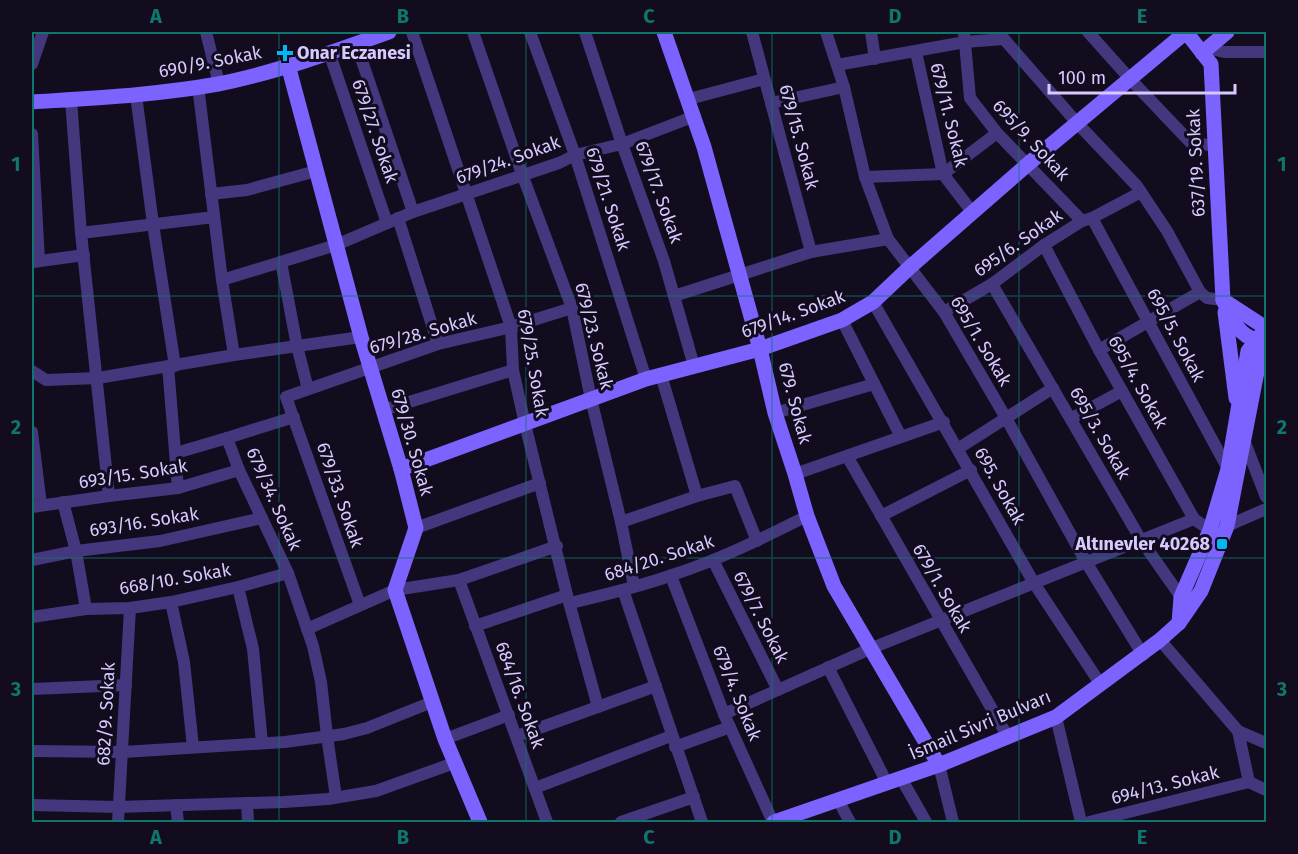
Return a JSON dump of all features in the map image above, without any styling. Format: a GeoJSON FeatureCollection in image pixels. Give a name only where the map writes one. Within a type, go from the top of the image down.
{"type":"FeatureCollection","features":[{"type":"Feature","properties":{"kind":"street"},"geometry":{"type":"LineString","coordinates":[[32,64],[43,32]]}},
{"type":"Feature","properties":{"kind":"street"},"geometry":{"type":"LineString","coordinates":[[206,32],[219,84]]}},
{"type":"Feature","properties":{"kind":"street","name":"679/25. Sokak"},"geometry":{"type":"LineString","coordinates":[[412,32],[511,327],[513,370],[525,424],[598,707]]}},
{"type":"Feature","properties":{"kind":"street","name":"679/23. Sokak"},"geometry":{"type":"LineString","coordinates":[[473,32],[522,174],[573,308],[591,399],[621,522],[629,588],[673,742],[702,822]]}},
{"type":"Feature","properties":{"kind":"street","name":"679/21. Sokak"},"geometry":{"type":"LineString","coordinates":[[530,32],[575,155],[646,379]]}},
{"type":"Feature","properties":{"kind":"street","name":"679/17. Sokak"},"geometry":{"type":"LineString","coordinates":[[585,32],[664,261],[694,366]]}},
{"type":"Feature","properties":{"kind":"street","name":"679. Sokak"},"geometry":{"type":"LineString","coordinates":[[664,32],[695,116],[760,349],[775,413],[807,516],[834,586],[939,765]]}},
{"type":"Feature","properties":{"kind":"street","name":"679/15. Sokak"},"geometry":{"type":"LineString","coordinates":[[752,32],[811,252]]}},
{"type":"Feature","properties":{"kind":"street","name":"695/1. Sokak"},"geometry":{"type":"LineString","coordinates":[[826,32],[844,87],[865,177],[888,239],[944,312],[1086,562],[1143,655]]}},
{"type":"Feature","properties":{"kind":"street"},"geometry":{"type":"LineString","coordinates":[[871,32],[875,59]]}},
{"type":"Feature","properties":{"kind":"street"},"geometry":{"type":"LineString","coordinates":[[1088,32],[1192,144],[1214,145]]}},
{"type":"Feature","properties":{"kind":"street","name":"679/14. Sokak"},"geometry":{"type":"LineString","coordinates":[[401,469],[646,379],[760,349],[842,320],[873,302],[1028,164],[1186,32]]}},
{"type":"Feature","properties":{"kind":"street","name":"637/19. Sokak"},"geometry":{"type":"LineString","coordinates":[[1186,32],[1205,50],[1211,64],[1223,300],[1238,330],[1262,343]]}},
{"type":"Feature","properties":{"kind":"street"},"geometry":{"type":"LineString","coordinates":[[1205,50],[1227,32]]}},
{"type":"Feature","properties":{"kind":"street","name":"690/9. Sokak"},"geometry":{"type":"LineString","coordinates":[[32,102],[136,94],[219,84],[288,65],[380,33]]}},
{"type":"Feature","properties":{"kind":"street"},"geometry":{"type":"LineString","coordinates":[[837,65],[916,52],[965,37],[1004,39],[1141,192],[1167,231],[1200,292],[1207,298],[1223,300],[1266,328]]}},
{"type":"Feature","properties":{"kind":"street","name":"695/9. Sokak"},"geometry":{"type":"LineString","coordinates":[[965,37],[970,99],[997,133],[1087,219]]}},
{"type":"Feature","properties":{"kind":"street","name":"679/27. Sokak"},"geometry":{"type":"LineString","coordinates":[[356,43],[413,212]]}},
{"type":"Feature","properties":{"kind":"street"},"geometry":{"type":"LineString","coordinates":[[1205,50],[1266,52]]}},
{"type":"Feature","properties":{"kind":"street","name":"679/27. Sokak"},"geometry":{"type":"LineString","coordinates":[[329,52],[438,344]]}},
{"type":"Feature","properties":{"kind":"street","name":"679/11. Sokak"},"geometry":{"type":"LineString","coordinates":[[916,52],[943,174],[973,213]]}},
{"type":"Feature","properties":{"kind":"street","name":"679/30. Sokak"},"geometry":{"type":"LineString","coordinates":[[288,65],[361,337],[401,469],[416,528]]}},
{"type":"Feature","properties":{"kind":"street"},"geometry":{"type":"LineString","coordinates":[[689,99],[765,80]]}},
{"type":"Feature","properties":{"kind":"street"},"geometry":{"type":"LineString","coordinates":[[198,86],[222,280],[234,355]]}},
{"type":"Feature","properties":{"kind":"street"},"geometry":{"type":"LineString","coordinates":[[771,103],[844,87]]}},
{"type":"Feature","properties":{"kind":"street"},"geometry":{"type":"LineString","coordinates":[[136,94],[172,366],[178,488]]}},
{"type":"Feature","properties":{"kind":"street"},"geometry":{"type":"LineString","coordinates":[[71,100],[81,233],[109,496]]}},
{"type":"Feature","properties":{"kind":"street","name":"679/24. Sokak"},"geometry":{"type":"LineString","coordinates":[[222,280],[336,245],[413,212],[559,163],[575,155],[622,144],[695,116]]}},
{"type":"Feature","properties":{"kind":"street"},"geometry":{"type":"LineString","coordinates":[[865,177],[943,174],[997,133]]}},
{"type":"Feature","properties":{"kind":"street"},"geometry":{"type":"LineString","coordinates":[[32,134],[35,261],[84,255]]}},
{"type":"Feature","properties":{"kind":"street"},"geometry":{"type":"LineString","coordinates":[[211,194],[246,190],[316,171]]}},
{"type":"Feature","properties":{"kind":"street","name":"695/6. Sokak"},"geometry":{"type":"LineString","coordinates":[[944,312],[992,284],[1044,245],[1087,219],[1141,192]]}},
{"type":"Feature","properties":{"kind":"street"},"geometry":{"type":"LineString","coordinates":[[81,233],[214,217]]}},
{"type":"Feature","properties":{"kind":"street","name":"695/5. Sokak"},"geometry":{"type":"LineString","coordinates":[[1087,219],[1149,321],[1228,470]]}},
{"type":"Feature","properties":{"kind":"street"},"geometry":{"type":"LineString","coordinates":[[674,296],[811,252],[888,239]]}},
{"type":"Feature","properties":{"kind":"street","name":"695/4. Sokak"},"geometry":{"type":"LineString","coordinates":[[1044,245],[1099,350],[1194,519],[1210,530]]}},
{"type":"Feature","properties":{"kind":"street"},"geometry":{"type":"LineString","coordinates":[[281,262],[297,346],[308,389]]}},
{"type":"Feature","properties":{"kind":"street","name":"695/3. Sokak"},"geometry":{"type":"LineString","coordinates":[[992,284],[1141,540],[1180,597]]}},
{"type":"Feature","properties":{"kind":"street"},"geometry":{"type":"LineString","coordinates":[[1099,350],[1200,292]]}},
{"type":"Feature","properties":{"kind":"street"},"geometry":{"type":"LineString","coordinates":[[1223,300],[1238,413]]}},
{"type":"Feature","properties":{"kind":"street","name":"695. Sokak"},"geometry":{"type":"LineString","coordinates":[[873,302],[959,448],[1034,583],[1101,685]]}},
{"type":"Feature","properties":{"kind":"street","name":"679/28. Sokak"},"geometry":{"type":"LineString","coordinates":[[286,397],[438,344],[511,327],[573,308]]}},
{"type":"Feature","properties":{"kind":"street"},"geometry":{"type":"LineString","coordinates":[[842,320],[901,437]]}},
{"type":"Feature","properties":{"kind":"street","name":"İsmail Sivri Bulvarı"},"geometry":{"type":"LineString","coordinates":[[774,822],[939,765],[1056,717],[1143,655],[1179,623],[1201,591],[1227,526],[1266,328]]}},
{"type":"Feature","properties":{"kind":"street"},"geometry":{"type":"LineString","coordinates":[[32,371],[46,380],[98,378],[361,337]]}},
{"type":"Feature","properties":{"kind":"street","name":"İsmail Sivri Bulvarı"},"geometry":{"type":"LineString","coordinates":[[1179,623],[1180,597],[1210,530],[1228,470],[1248,351],[1262,343]]}},
{"type":"Feature","properties":{"kind":"street"},"geometry":{"type":"LineString","coordinates":[[383,410],[513,370]]}},
{"type":"Feature","properties":{"kind":"street"},"geometry":{"type":"LineString","coordinates":[[661,375],[697,496]]}},
{"type":"Feature","properties":{"kind":"street"},"geometry":{"type":"LineString","coordinates":[[775,413],[874,384]]}},
{"type":"Feature","properties":{"kind":"street"},"geometry":{"type":"LineString","coordinates":[[959,448],[1053,388]]}},
{"type":"Feature","properties":{"kind":"street"},"geometry":{"type":"LineString","coordinates":[[1072,418],[1122,391]]}},
{"type":"Feature","properties":{"kind":"street","name":"679/33. Sokak"},"geometry":{"type":"LineString","coordinates":[[286,397],[360,605]]}},
{"type":"Feature","properties":{"kind":"street","name":"679/34. Sokak"},"geometry":{"type":"LineString","coordinates":[[294,417],[227,438],[239,470],[288,573],[307,628],[321,682],[336,797]]}},
{"type":"Feature","properties":{"kind":"street"},"geometry":{"type":"LineString","coordinates":[[795,474],[944,422]]}},
{"type":"Feature","properties":{"kind":"street"},"geometry":{"type":"LineString","coordinates":[[176,453],[227,438]]}},
{"type":"Feature","properties":{"kind":"street"},"geometry":{"type":"LineString","coordinates":[[32,440],[36,506]]}},
{"type":"Feature","properties":{"kind":"street"},"geometry":{"type":"LineString","coordinates":[[1244,440],[1266,496]]}},
{"type":"Feature","properties":{"kind":"street","name":"679/1. Sokak"},"geometry":{"type":"LineString","coordinates":[[847,456],[1008,737]]}},
{"type":"Feature","properties":{"kind":"street","name":"693/15. Sokak"},"geometry":{"type":"LineString","coordinates":[[36,506],[178,488],[239,470]]}},
{"type":"Feature","properties":{"kind":"street"},"geometry":{"type":"LineString","coordinates":[[881,516],[971,470]]}},
{"type":"Feature","properties":{"kind":"street"},"geometry":{"type":"LineString","coordinates":[[478,822],[445,739],[395,590],[416,528],[540,483]]}},
{"type":"Feature","properties":{"kind":"street"},"geometry":{"type":"LineString","coordinates":[[621,522],[697,496],[735,486],[757,541]]}},
{"type":"Feature","properties":{"kind":"street"},"geometry":{"type":"LineString","coordinates":[[63,502],[76,551],[86,609]]}},
{"type":"Feature","properties":{"kind":"street"},"geometry":{"type":"LineString","coordinates":[[1227,526],[1266,509]]}},
{"type":"Feature","properties":{"kind":"street","name":"684/20. Sokak"},"geometry":{"type":"LineString","coordinates":[[475,626],[569,599],[629,588],[671,576],[713,561],[807,516]]}},
{"type":"Feature","properties":{"kind":"street","name":"693/16. Sokak"},"geometry":{"type":"LineString","coordinates":[[32,561],[76,551],[160,541],[262,518]]}},
{"type":"Feature","properties":{"kind":"street"},"geometry":{"type":"LineString","coordinates":[[724,714],[872,648],[1194,519]]}},
{"type":"Feature","properties":{"kind":"street"},"geometry":{"type":"LineString","coordinates":[[307,628],[395,590],[459,580],[557,546]]}},
{"type":"Feature","properties":{"kind":"street","name":"679/7. Sokak"},"geometry":{"type":"LineString","coordinates":[[713,561],[778,690]]}},
{"type":"Feature","properties":{"kind":"street","name":"668/10. Sokak"},"geometry":{"type":"LineString","coordinates":[[32,617],[86,609],[130,608],[171,602],[288,573]]}},
{"type":"Feature","properties":{"kind":"street","name":"679/4. Sokak"},"geometry":{"type":"LineString","coordinates":[[671,576],[724,714],[774,822]]}},
{"type":"Feature","properties":{"kind":"street","name":"684/16. Sokak"},"geometry":{"type":"LineString","coordinates":[[459,580],[547,822]]}},
{"type":"Feature","properties":{"kind":"street"},"geometry":{"type":"LineString","coordinates":[[238,587],[253,649],[262,743]]}},
{"type":"Feature","properties":{"kind":"street"},"geometry":{"type":"LineString","coordinates":[[171,602],[184,662],[193,747]]}},
{"type":"Feature","properties":{"kind":"street","name":"682/9. Sokak"},"geometry":{"type":"LineString","coordinates":[[118,822],[130,608]]}},
{"type":"Feature","properties":{"kind":"street"},"geometry":{"type":"LineString","coordinates":[[1160,640],[1238,731],[1266,742]]}},
{"type":"Feature","properties":{"kind":"street"},"geometry":{"type":"LineString","coordinates":[[828,667],[894,780],[926,822]]}},
{"type":"Feature","properties":{"kind":"street"},"geometry":{"type":"LineString","coordinates":[[32,689],[126,685]]}},
{"type":"Feature","properties":{"kind":"street"},"geometry":{"type":"LineString","coordinates":[[517,736],[656,686]]}},
{"type":"Feature","properties":{"kind":"street"},"geometry":{"type":"LineString","coordinates":[[32,751],[123,752],[262,743],[344,734],[367,728],[432,702]]}},
{"type":"Feature","properties":{"kind":"street"},"geometry":{"type":"LineString","coordinates":[[445,739],[509,715]]}},
{"type":"Feature","properties":{"kind":"street"},"geometry":{"type":"LineString","coordinates":[[1056,717],[1081,822]]}},
{"type":"Feature","properties":{"kind":"street"},"geometry":{"type":"LineString","coordinates":[[535,788],[673,742],[730,727]]}},
{"type":"Feature","properties":{"kind":"street"},"geometry":{"type":"LineString","coordinates":[[1238,731],[1249,782],[1266,790]]}},
{"type":"Feature","properties":{"kind":"street"},"geometry":{"type":"LineString","coordinates":[[32,805],[118,807],[247,803],[336,797],[387,788],[454,762]]}},
{"type":"Feature","properties":{"kind":"street"},"geometry":{"type":"LineString","coordinates":[[939,765],[953,822]]}},
{"type":"Feature","properties":{"kind":"street","name":"694/13. Sokak"},"geometry":{"type":"LineString","coordinates":[[1089,822],[1249,782]]}},
{"type":"Feature","properties":{"kind":"street"},"geometry":{"type":"LineString","coordinates":[[621,822],[694,797]]}},
{"type":"Feature","properties":{"kind":"street"},"geometry":{"type":"LineString","coordinates":[[838,800],[850,822]]}},
{"type":"Feature","properties":{"kind":"street"},"geometry":{"type":"LineString","coordinates":[[247,803],[248,822]]}},
{"type":"Feature","properties":{"kind":"street"},"geometry":{"type":"LineString","coordinates":[[176,805],[178,822]]}},
{"type":"Feature","properties":{"kind":"place","name":"Onar Eczanesi"},"geometry":{"type":"Point","coordinates":[285,53]}},
{"type":"Feature","properties":{"kind":"place","name":"Altınevler 40268"},"geometry":{"type":"Point","coordinates":[1222,544]}}]}
